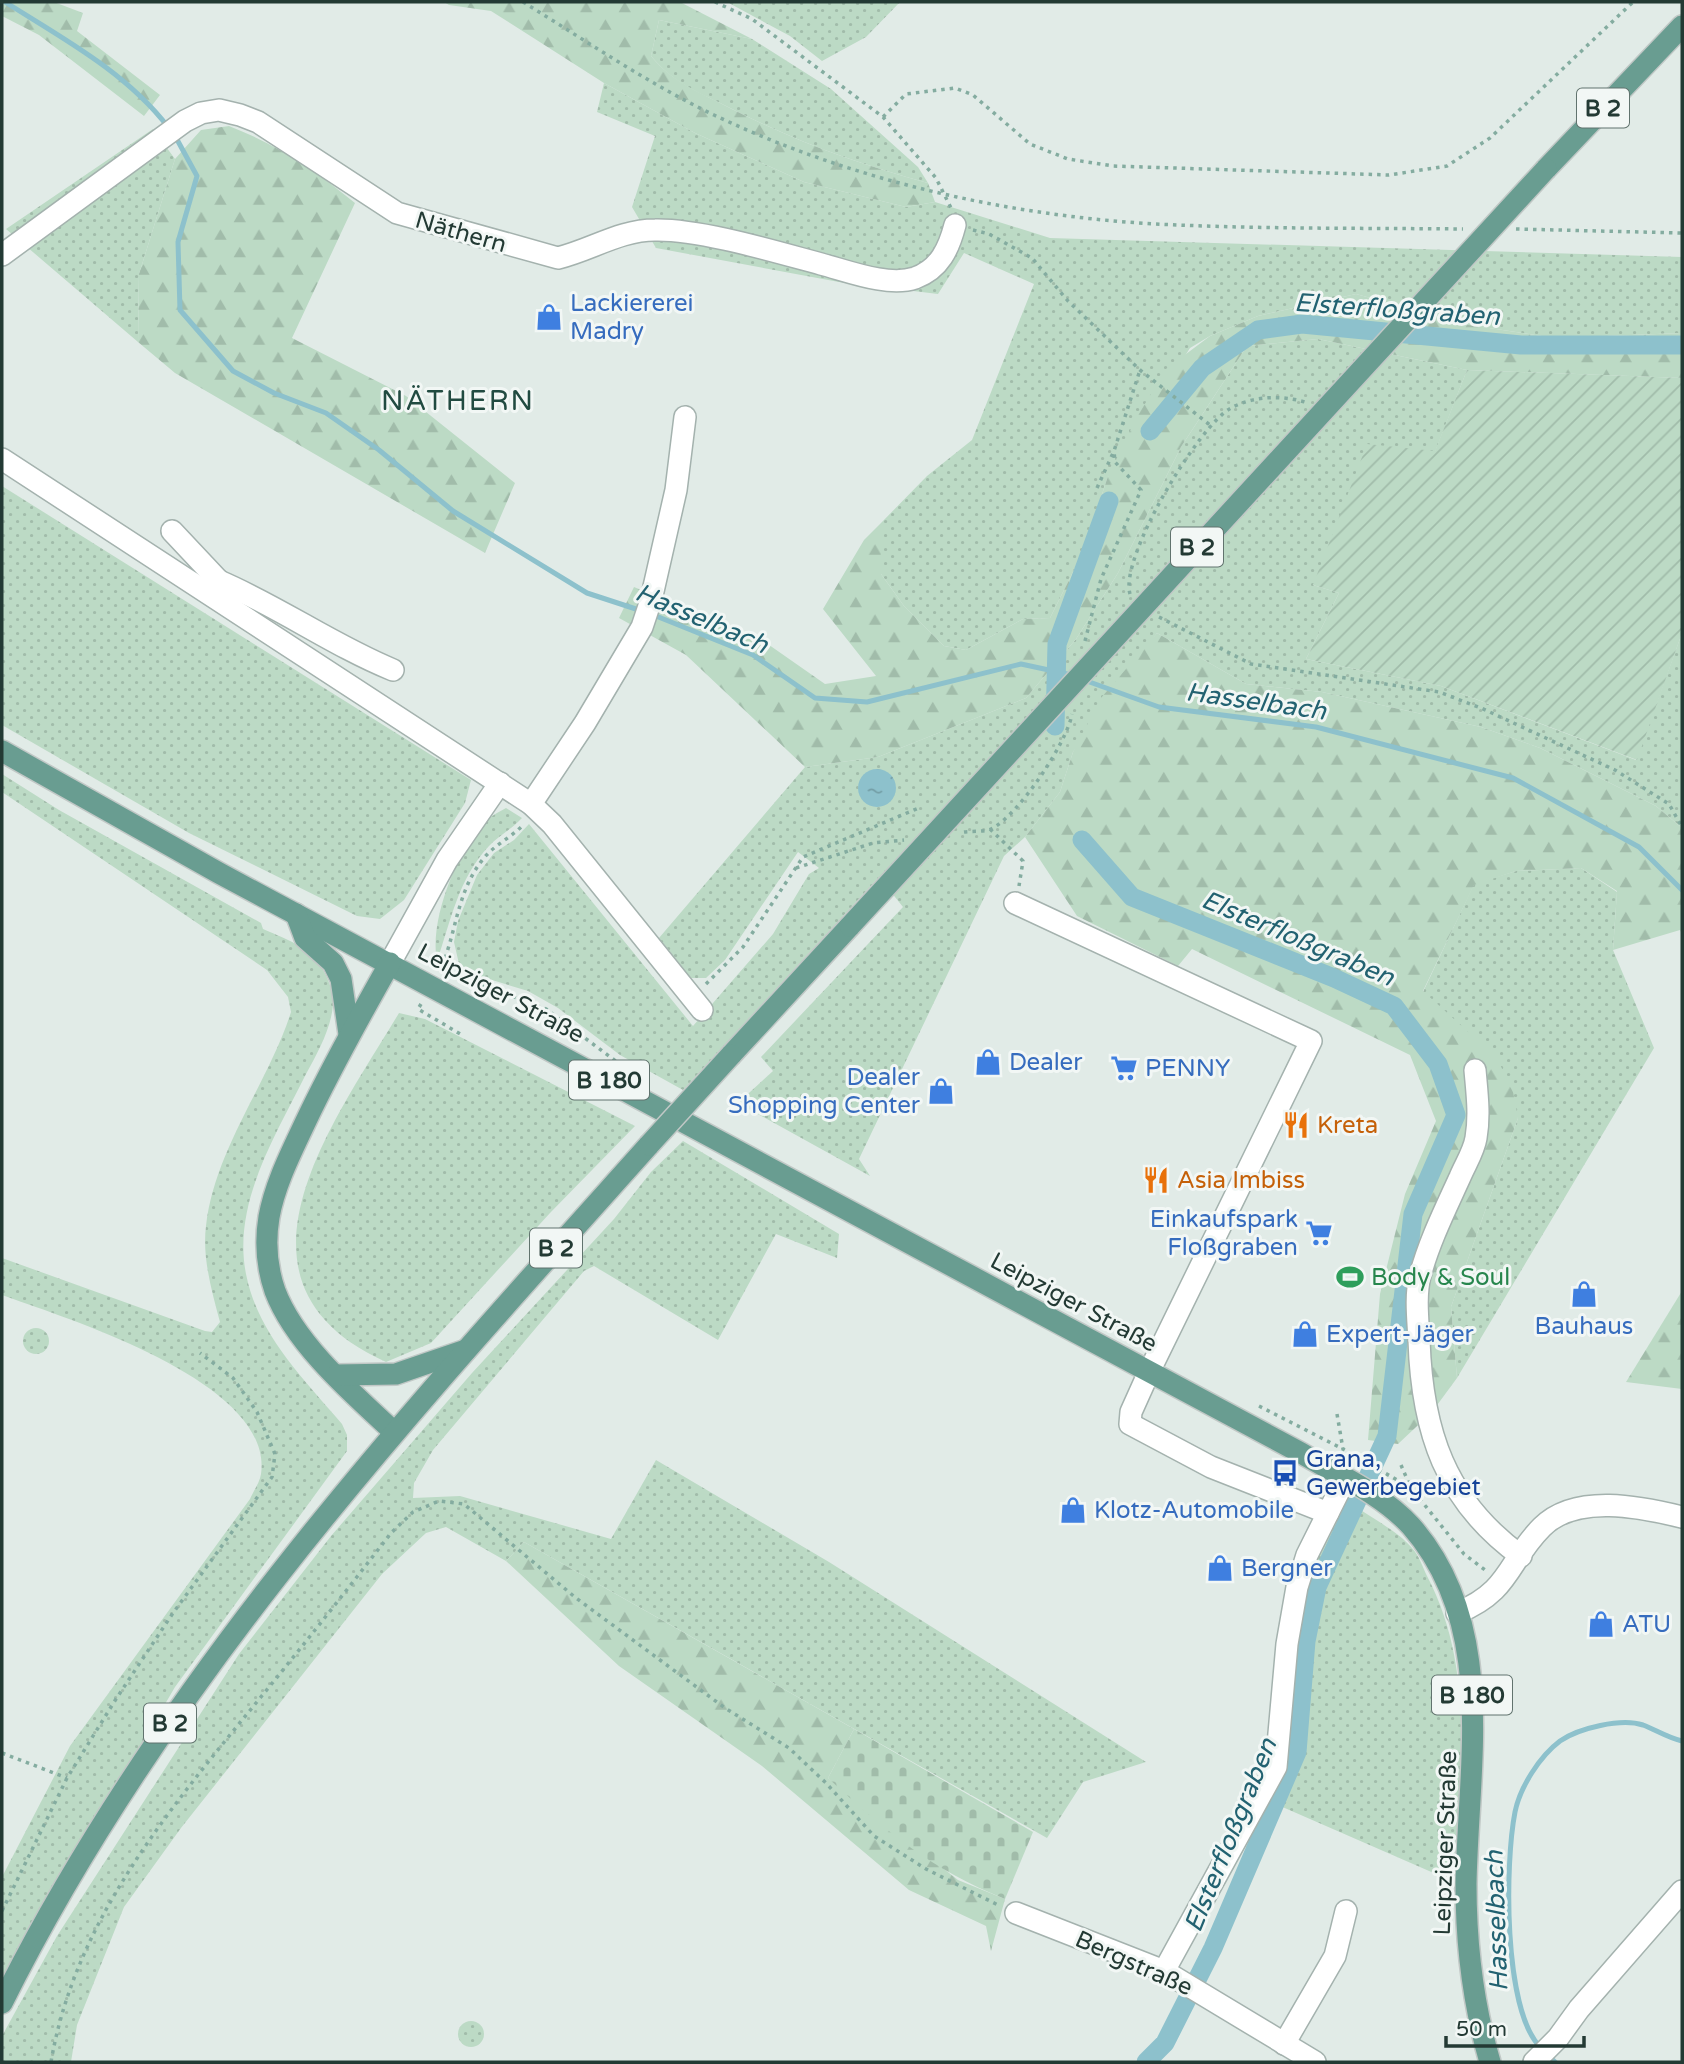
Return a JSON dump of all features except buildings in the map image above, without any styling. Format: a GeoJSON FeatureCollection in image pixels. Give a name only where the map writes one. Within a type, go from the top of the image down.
{"type":"FeatureCollection","features":[{"type":"Feature","properties":{"kind":"main road","name":"B 2"},"geometry":{"type":"LineString","coordinates":[[2,2003],[62,1893],[180,1708],[312,1530],[394,1432],[731,1055],[1546,169],[1682,26]]}},
{"type":"Feature","properties":{"kind":"main road","name":"Leipziger Straße"},"geometry":{"type":"LineString","coordinates":[[2,751],[219,873],[1350,1481],[1396,1512],[1421,1538],[1441,1572],[1457,1612],[1468,1663],[1474,1725],[1467,1849],[1468,1945],[1476,2009],[1490,2062]]}},
{"type":"Feature","properties":{"kind":"main road"},"geometry":{"type":"LineString","coordinates":[[296,914],[305,938],[333,963],[341,979],[349,1034]]}},
{"type":"Feature","properties":{"kind":"main road"},"geometry":{"type":"LineString","coordinates":[[390,963],[349,1034],[280,1179],[267,1234],[271,1277],[282,1306],[306,1342],[394,1432]]}},
{"type":"Feature","properties":{"kind":"main road"},"geometry":{"type":"LineString","coordinates":[[336,1375],[396,1374],[466,1350]]}},
{"type":"Feature","properties":{"kind":"street","name":"Näthern"},"geometry":{"type":"LineString","coordinates":[[2,255],[185,121],[201,113],[219,110],[258,122],[397,212],[536,254],[558,258],[579,253],[615,237],[654,230],[678,231],[876,277],[914,278],[942,260],[955,225]]}},
{"type":"Feature","properties":{"kind":"street"},"geometry":{"type":"LineString","coordinates":[[534,806],[642,627],[651,600],[676,490],[685,416]]}},
{"type":"Feature","properties":{"kind":"street"},"geometry":{"type":"LineString","coordinates":[[2,459],[215,587],[534,806],[552,824],[696,1003]]}},
{"type":"Feature","properties":{"kind":"street"},"geometry":{"type":"LineString","coordinates":[[172,531],[215,587],[288,614],[349,652],[393,670]]}},
{"type":"Feature","properties":{"kind":"street"},"geometry":{"type":"LineString","coordinates":[[390,963],[447,860],[500,783]]}},
{"type":"Feature","properties":{"kind":"street"},"geometry":{"type":"LineString","coordinates":[[1016,903],[1311,1041],[1130,1412],[1130,1424],[1211,1467],[1328,1513]]}},
{"type":"Feature","properties":{"kind":"street"},"geometry":{"type":"LineString","coordinates":[[1475,1070],[1478,1110],[1476,1141],[1438,1226],[1420,1278],[1420,1384],[1432,1440],[1467,1507],[1503,1543],[1521,1556]]}},
{"type":"Feature","properties":{"kind":"street"},"geometry":{"type":"LineString","coordinates":[[1164,1971],[1276,1767],[1287,1644],[1297,1587],[1307,1555],[1328,1513],[1350,1481]]}},
{"type":"Feature","properties":{"kind":"street"},"geometry":{"type":"LineString","coordinates":[[1457,1612],[1478,1604],[1502,1584],[1542,1526],[1571,1510],[1613,1506],[1682,1517]]}},
{"type":"Feature","properties":{"kind":"street"},"geometry":{"type":"LineString","coordinates":[[1537,2059],[1558,2038],[1579,2009],[1682,1891]]}},
{"type":"Feature","properties":{"kind":"street"},"geometry":{"type":"LineString","coordinates":[[1284,2044],[1335,1956],[1346,1911]]}},
{"type":"Feature","properties":{"kind":"street","name":"Bergstraße"},"geometry":{"type":"LineString","coordinates":[[1016,1913],[1164,1971],[1315,2062]]}},
{"type":"Feature","properties":{"kind":"path"},"geometry":{"type":"LineString","coordinates":[[523,2],[660,86],[714,115],[847,167],[946,195],[1056,214],[1176,225],[1464,229]]}},
{"type":"Feature","properties":{"kind":"path"},"geometry":{"type":"LineString","coordinates":[[715,2],[752,19],[883,117],[936,178],[946,195],[955,225],[989,234],[1032,258],[1068,301],[1140,370],[1211,426]]}},
{"type":"Feature","properties":{"kind":"path"},"geometry":{"type":"LineString","coordinates":[[883,117],[905,93],[955,88],[973,95],[1030,144],[1068,159],[1140,167],[1389,175],[1412,172],[1447,166],[1490,138],[1633,2]]}},
{"type":"Feature","properties":{"kind":"path"},"geometry":{"type":"LineString","coordinates":[[1506,229],[1682,233]]}},
{"type":"Feature","properties":{"kind":"path"},"geometry":{"type":"LineString","coordinates":[[1097,488],[1114,451],[1140,370]]}},
{"type":"Feature","properties":{"kind":"path"},"geometry":{"type":"LineString","coordinates":[[1133,602],[1128,589],[1133,565],[1155,509],[1211,426],[1230,408],[1258,399],[1287,397],[1312,404]]}},
{"type":"Feature","properties":{"kind":"path"},"geometry":{"type":"LineString","coordinates":[[1152,613],[1251,664],[1439,692],[1480,708],[1615,770],[1669,804],[1682,827]]}},
{"type":"Feature","properties":{"kind":"path"},"geometry":{"type":"LineString","coordinates":[[462,1035],[418,1009],[443,965],[457,907],[474,871],[495,847],[511,838],[534,806]]}},
{"type":"Feature","properties":{"kind":"path"},"geometry":{"type":"LineString","coordinates":[[696,1003],[743,947],[803,857],[921,807]]}},
{"type":"Feature","properties":{"kind":"path"},"geometry":{"type":"LineString","coordinates":[[951,834],[990,829],[1023,861],[1016,903]]}},
{"type":"Feature","properties":{"kind":"path"},"geometry":{"type":"LineString","coordinates":[[796,868],[873,843],[912,839]]}},
{"type":"Feature","properties":{"kind":"path"},"geometry":{"type":"LineString","coordinates":[[443,965],[469,980],[546,1009],[618,1064]]}},
{"type":"Feature","properties":{"kind":"path"},"geometry":{"type":"LineString","coordinates":[[2,1911],[67,1778],[147,1650],[272,1477],[275,1454],[257,1412],[233,1378],[200,1353]]}},
{"type":"Feature","properties":{"kind":"path"},"geometry":{"type":"LineString","coordinates":[[1337,1414],[1343,1449],[1411,1488]]}},
{"type":"Feature","properties":{"kind":"path"},"geometry":{"type":"LineString","coordinates":[[1401,1465],[1411,1488],[1464,1553],[1502,1584]]}},
{"type":"Feature","properties":{"kind":"path"},"geometry":{"type":"LineString","coordinates":[[51,2062],[57,2029],[82,1952],[131,1867],[193,1780],[391,1533],[412,1512],[439,1501],[464,1504],[576,1598],[725,1708],[789,1748],[826,1783],[874,1836],[960,1887],[1016,1913]]}},
{"type":"Feature","properties":{"kind":"path"},"geometry":{"type":"LineString","coordinates":[[2,1753],[67,1778]]}},
{"type":"Feature","properties":{"kind":"green space"},"geometry":{"type":"Polygon","coordinates":[[[2,2],[54,2],[83,13],[77,31],[160,95],[144,116],[39,35],[2,16],[2,2]]]}},
{"type":"Feature","properties":{"kind":"green space"},"geometry":{"type":"Polygon","coordinates":[[[444,2],[680,2],[752,39],[659,20],[651,56],[668,73],[704,95],[800,140],[876,168],[928,183],[935,202],[906,207],[804,182],[695,133],[604,83],[491,11],[444,2]]]}},
{"type":"Feature","properties":{"kind":"green space"},"geometry":{"type":"Polygon","coordinates":[[[727,2],[900,2],[866,37],[822,61],[790,36],[727,2]]]}},
{"type":"Feature","properties":{"kind":"green space"},"geometry":{"type":"Polygon","coordinates":[[[659,20],[752,39],[831,89],[918,167],[928,183],[876,168],[800,140],[686,86],[651,56],[659,20]]]}},
{"type":"Feature","properties":{"kind":"green space"},"geometry":{"type":"Polygon","coordinates":[[[604,83],[695,133],[804,182],[906,207],[935,202],[1050,238],[1682,257],[1682,333],[1555,338],[1469,325],[1356,294],[1258,316],[1210,336],[1190,348],[1107,479],[1083,552],[1050,618],[1023,619],[966,650],[944,646],[904,606],[881,574],[881,523],[927,476],[972,440],[1034,284],[964,253],[938,294],[839,282],[656,248],[632,207],[655,136],[597,112],[604,83]]]}},
{"type":"Feature","properties":{"kind":"green space"},"geometry":{"type":"Polygon","coordinates":[[[229,126],[264,141],[295,159],[355,203],[292,338],[406,396],[515,483],[485,553],[175,373],[138,342],[139,274],[175,159],[201,130],[229,126]]]}},
{"type":"Feature","properties":{"kind":"green space"},"geometry":{"type":"Polygon","coordinates":[[[153,129],[175,159],[139,274],[138,342],[6,229],[153,129]]]}},
{"type":"Feature","properties":{"kind":"green space"},"geometry":{"type":"Polygon","coordinates":[[[1356,294],[1469,325],[1555,338],[1682,333],[1682,378],[1467,370],[1318,339],[1247,346],[1181,447],[1118,573],[1076,639],[1026,698],[878,757],[805,767],[686,655],[619,618],[634,587],[762,640],[825,684],[876,676],[823,609],[864,540],[881,523],[881,574],[904,606],[944,646],[966,650],[1023,619],[1050,618],[1083,552],[1107,479],[1134,422],[1166,369],[1210,336],[1258,316],[1356,294]]]}},
{"type":"Feature","properties":{"kind":"green space"},"geometry":{"type":"Polygon","coordinates":[[[1318,339],[1467,370],[1435,452],[1313,585],[1339,593],[1306,659],[1441,686],[1636,760],[1682,633],[1682,828],[1656,806],[1540,748],[1481,727],[1322,692],[1246,684],[1157,633],[1073,752],[1060,792],[1025,837],[1004,856],[859,1159],[870,1176],[738,1103],[773,1071],[761,1057],[903,907],[879,877],[683,1090],[620,1055],[558,1008],[528,991],[479,976],[459,964],[454,942],[458,921],[477,875],[494,853],[514,840],[529,824],[693,1026],[773,934],[809,874],[819,868],[798,852],[725,960],[706,978],[691,978],[659,938],[805,767],[878,757],[1026,698],[1076,639],[1118,573],[1181,447],[1247,346],[1318,339]]]}},
{"type":"Feature","properties":{"kind":"green space"},"geometry":{"type":"Polygon","coordinates":[[[1467,370],[1682,378],[1682,633],[1637,760],[1441,686],[1306,659],[1339,593],[1313,585],[1367,444],[1435,451],[1467,370]]]}},
{"type":"Feature","properties":{"kind":"green space"},"geometry":{"type":"Polygon","coordinates":[[[2,486],[471,780],[465,803],[404,900],[380,919],[357,916],[189,833],[2,725],[2,486]]]}},
{"type":"Feature","properties":{"kind":"green space"},"geometry":{"type":"Polygon","coordinates":[[[1157,633],[1246,684],[1322,692],[1481,727],[1540,748],[1656,806],[1682,828],[1682,934],[1680,930],[1613,950],[1617,891],[1581,868],[1516,871],[1474,885],[1423,991],[1497,1058],[1513,1092],[1518,1118],[1451,1307],[1457,1378],[1432,1412],[1398,1444],[1368,1440],[1380,1294],[1405,1194],[1436,1121],[1410,1055],[1192,949],[1178,966],[1077,916],[1025,837],[1060,792],[1073,752],[1101,698],[1157,633]]]}},
{"type":"Feature","properties":{"kind":"green space"},"geometry":{"type":"Polygon","coordinates":[[[2,774],[59,810],[261,923],[263,929],[299,946],[312,955],[326,976],[333,1000],[332,1014],[319,1050],[260,1170],[245,1221],[243,1248],[246,1274],[261,1317],[284,1355],[342,1424],[347,1435],[347,1451],[175,1687],[2,1983],[2,1877],[70,1746],[250,1499],[261,1474],[256,1441],[235,1411],[202,1383],[161,1359],[116,1338],[2,1295],[2,1258],[212,1332],[220,1322],[208,1275],[205,1250],[211,1197],[231,1143],[281,1039],[291,1012],[288,997],[267,970],[2,792],[2,774]]]}},
{"type":"Feature","properties":{"kind":"green space"},"geometry":{"type":"Polygon","coordinates":[[[506,808],[522,818],[489,846],[470,872],[457,901],[437,961],[437,927],[454,870],[483,823],[506,808]]]}},
{"type":"Feature","properties":{"kind":"green space"},"geometry":{"type":"Polygon","coordinates":[[[1581,868],[1617,892],[1613,950],[1654,1048],[1457,1378],[1451,1307],[1518,1118],[1423,992],[1474,884],[1516,871],[1581,868]]]}},
{"type":"Feature","properties":{"kind":"green space"},"geometry":{"type":"Polygon","coordinates":[[[399,1013],[425,1019],[635,1126],[550,1213],[431,1343],[386,1362],[334,1329],[305,1289],[296,1246],[302,1199],[320,1150],[345,1102],[399,1013]]]}},
{"type":"Feature","properties":{"kind":"green space"},"geometry":{"type":"Polygon","coordinates":[[[683,1141],[839,1234],[837,1258],[776,1234],[718,1340],[594,1266],[584,1271],[433,1450],[414,1483],[413,1498],[460,1496],[611,1539],[656,1460],[829,1562],[1146,1762],[1083,1782],[1047,1838],[524,1542],[506,1561],[446,1527],[426,1533],[382,1574],[181,1828],[124,1907],[77,2025],[71,2062],[2,2062],[2,2036],[57,1936],[239,1654],[331,1536],[472,1373],[614,1219],[651,1172],[683,1141]]]}},
{"type":"Feature","properties":{"kind":"green space"},"geometry":{"type":"Polygon","coordinates":[[[1682,1291],[1682,1389],[1626,1382],[1682,1291]]]}},
{"type":"Feature","properties":{"kind":"green space"},"geometry":{"type":"Polygon","coordinates":[[[36,1328],[45,1332],[49,1341],[45,1350],[36,1354],[27,1350],[23,1341],[27,1332],[36,1328]]]}},
{"type":"Feature","properties":{"kind":"green space"},"geometry":{"type":"Polygon","coordinates":[[[1347,1501],[1398,1535],[1414,1551],[1443,1612],[1459,1687],[1461,1726],[1459,1804],[1452,1881],[1271,1802],[1290,1757],[1303,1602],[1314,1564],[1347,1501]]]}},
{"type":"Feature","properties":{"kind":"green space"},"geometry":{"type":"Polygon","coordinates":[[[524,1542],[854,1729],[828,1778],[958,1880],[1005,1899],[991,1951],[986,1926],[909,1890],[762,1766],[619,1666],[506,1561],[524,1542]]]}},
{"type":"Feature","properties":{"kind":"green space"},"geometry":{"type":"Polygon","coordinates":[[[854,1729],[1033,1832],[1005,1899],[954,1875],[910,1848],[828,1778],[854,1729]]]}},
{"type":"Feature","properties":{"kind":"green space"},"geometry":{"type":"Polygon","coordinates":[[[471,2021],[480,2025],[484,2034],[480,2043],[471,2047],[462,2043],[458,2034],[462,2025],[471,2021]]]}},
{"type":"Feature","properties":{"kind":"water"},"geometry":{"type":"Polygon","coordinates":[[[877,769],[891,774],[896,788],[891,802],[877,807],[863,802],[858,788],[863,774],[877,769]]]}},
{"type":"Feature","properties":{"kind":"waterway","name":"Hasselbach"},"geometry":{"type":"LineString","coordinates":[[5,2],[113,73],[133,89],[168,127]]}},
{"type":"Feature","properties":{"kind":"waterway","name":"Hasselbach"},"geometry":{"type":"LineString","coordinates":[[174,134],[197,176],[178,242],[180,310],[233,371],[274,393],[326,413],[379,450],[453,511],[587,593],[642,611]]}},
{"type":"Feature","properties":{"kind":"waterway","name":"Elsterfloßgraben"},"geometry":{"type":"LineString","coordinates":[[1150,431],[1202,368],[1258,330],[1302,324],[1521,345],[1682,345]]}},
{"type":"Feature","properties":{"kind":"waterway","name":"Elsterfloßgraben"},"geometry":{"type":"LineString","coordinates":[[1055,726],[1057,644],[1109,501]]}},
{"type":"Feature","properties":{"kind":"waterway","name":"Hasselbach"},"geometry":{"type":"LineString","coordinates":[[651,614],[753,655],[815,698],[867,702],[1021,664],[1072,675]]}},
{"type":"Feature","properties":{"kind":"waterway","name":"Hasselbach"},"geometry":{"type":"LineString","coordinates":[[1084,680],[1159,707],[1316,727],[1513,778],[1639,847],[1682,890]]}},
{"type":"Feature","properties":{"kind":"waterway","name":"Elsterfloßgraben"},"geometry":{"type":"LineString","coordinates":[[1082,840],[1132,897],[1334,978],[1394,1006],[1438,1064],[1456,1115],[1413,1214],[1387,1436],[1317,1587],[1306,1641],[1297,1752],[1213,1948],[1165,2043],[1146,2062]]}},
{"type":"Feature","properties":{"kind":"waterway","name":"Hasselbach"},"geometry":{"type":"LineString","coordinates":[[1540,2047],[1528,2028],[1519,2001],[1510,1934],[1509,1865],[1515,1812],[1521,1792],[1538,1763],[1553,1747],[1568,1736],[1589,1728],[1634,1723],[1682,1741]]}},
{"type":"Feature","properties":{"kind":"waterway","name":"Hasselbach"},"geometry":{"type":"LineString","coordinates":[[1547,2054],[1555,2062]]}},
{"type":"Feature","properties":{"kind":"place","name":"Lackiererei Madry"},"geometry":{"type":"Point","coordinates":[549,317]}},
{"type":"Feature","properties":{"kind":"place","name":"Dealer"},"geometry":{"type":"Point","coordinates":[988,1062]}},
{"type":"Feature","properties":{"kind":"place","name":"PENNY"},"geometry":{"type":"Point","coordinates":[1124,1068]}},
{"type":"Feature","properties":{"kind":"place","name":"Dealer Shopping Center"},"geometry":{"type":"Point","coordinates":[941,1091]}},
{"type":"Feature","properties":{"kind":"place","name":"Kreta"},"geometry":{"type":"Point","coordinates":[1296,1125]}},
{"type":"Feature","properties":{"kind":"place","name":"Asia Imbiss"},"geometry":{"type":"Point","coordinates":[1156,1180]}},
{"type":"Feature","properties":{"kind":"place","name":"Einkaufspark Floßgraben"},"geometry":{"type":"Point","coordinates":[1319,1233]}},
{"type":"Feature","properties":{"kind":"place","name":"Body & Soul"},"geometry":{"type":"Point","coordinates":[1350,1277]}},
{"type":"Feature","properties":{"kind":"place","name":"Bauhaus"},"geometry":{"type":"Point","coordinates":[1584,1294]}},
{"type":"Feature","properties":{"kind":"place","name":"Expert-Jäger"},"geometry":{"type":"Point","coordinates":[1305,1334]}},
{"type":"Feature","properties":{"kind":"place","name":"Grana, Gewerbegebiet"},"geometry":{"type":"Point","coordinates":[1285,1473]}},
{"type":"Feature","properties":{"kind":"place","name":"Klotz-Automobile"},"geometry":{"type":"Point","coordinates":[1073,1510]}},
{"type":"Feature","properties":{"kind":"place","name":"Bergner"},"geometry":{"type":"Point","coordinates":[1220,1568]}},
{"type":"Feature","properties":{"kind":"place","name":"ATU"},"geometry":{"type":"Point","coordinates":[1601,1624]}},
{"type":"Feature","properties":{"kind":"district","name":"NÄTHERN"},"geometry":{"type":"Point","coordinates":[458,400]}}]}
